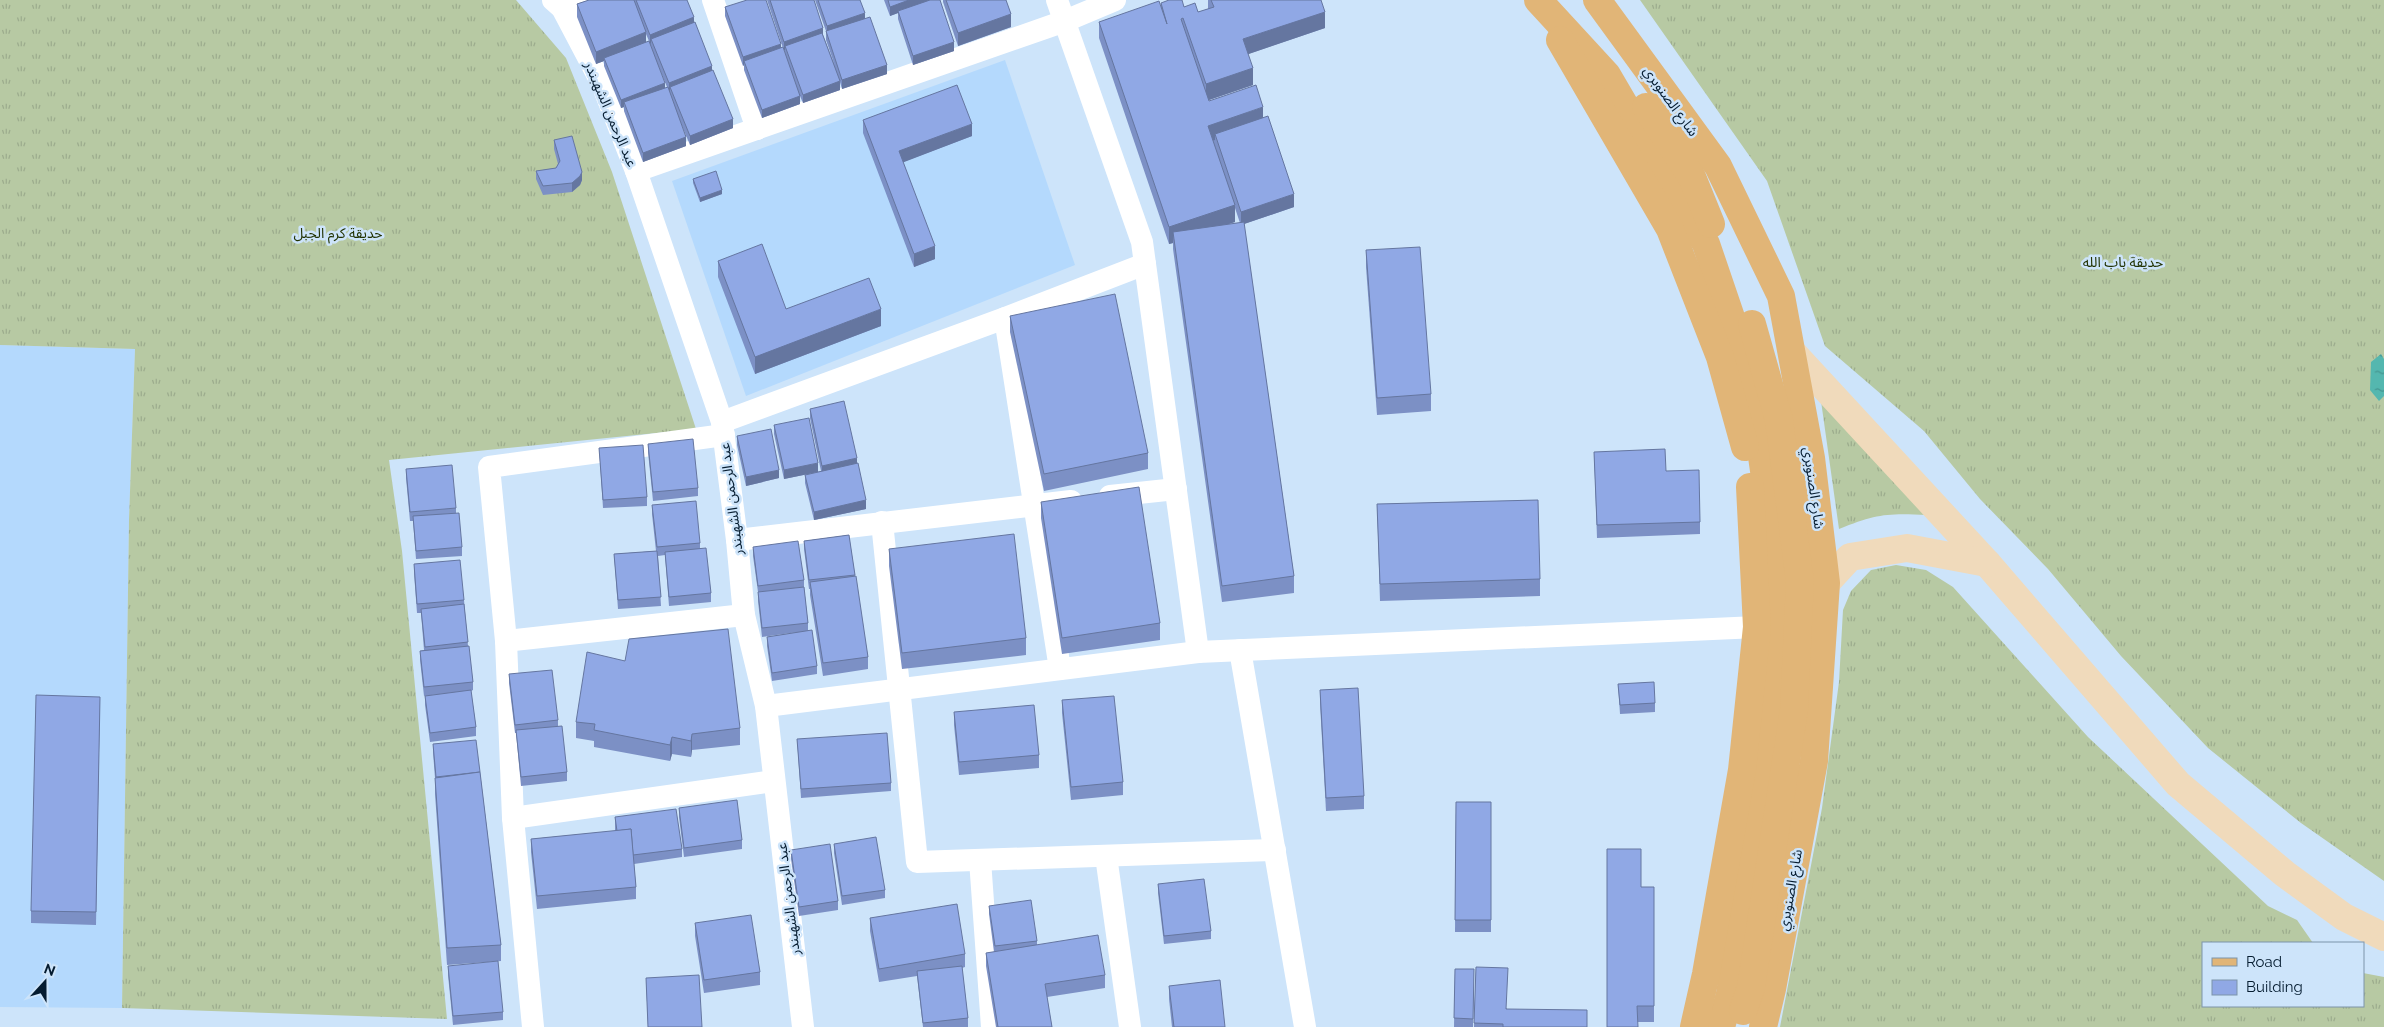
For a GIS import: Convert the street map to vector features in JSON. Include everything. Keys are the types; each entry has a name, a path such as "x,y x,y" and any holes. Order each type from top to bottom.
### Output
{"main road":[{"path":"1537,0 1670,229 1720,357 1748,459 1757,627 1742,770 1706,974 1694,1027"},
{"path":"1537,0 1608,75 1706,244 1738,338 1758,428 1780,584 1775,710 1730,994 1721,1027"},
{"path":"1582,0 1586,12 1692,177 1756,332 1779,420 1800,582 1794,710 1751,987 1739,1027"},
{"name":"شارع الصنوبري","path":"1598,0 1718,166 1781,296 1811,458 1826,583 1814,761 1772,989 1763,1027"},
{"path":"1792,352 1987,563 2178,784 2284,874 2344,917 2384,937"},
{"path":"1826,583 1850,557 1908,548 1987,563"},
{"path":"1706,974 1772,989"}],"street":[{"path":"713,0 757,129"},
{"path":"636,171 757,129 1061,10 1116,0"},
{"name":"عبد الرحمن الشهبندر","path":"566,3 602,84 636,171 723,428 744,616 766,706 803,1027"},
{"path":"1061,10 1142,242 1198,652"},
{"path":"533,1027 513,818 506,641 489,467 723,428 1145,264"},
{"path":"1005,318 1060,669"},
{"path":"737,540 1176,489"},
{"path":"882,522 917,862 1275,850"},
{"path":"506,641 744,616"},
{"path":"766,706 1198,652 1757,627"},
{"path":"1240,650 1305,1027"},
{"path":"513,818 774,781"},
{"path":"1106,856 1130,1027"},
{"path":"980,860 992,1027"}],"shaded area":[{"path":"1005,60 1075,265 746,396 672,181"},
{"path":"0,345 135,349 129,520 122,1008 0,1007"}],"green space":[{"name":"حديقة كرم الجبل","path":"0,0 516,0 566,58 612,172 696,429 389,460 402,551 447,1019 122,1008 129,520 135,349 0,345"},
{"name":"حديقة باب الله","path":"1640,0 2384,0 2384,881 2301,823 2208,748 2121,656 2048,569 1980,499 1924,431 1825,346 1767,181"},
{"path":"1821,401 1927,515 1902,514 1873,517 1839,529"},
{"path":"1896,565 1926,570 1953,587 2088,737 2268,906 2297,920 2312,942 2202,942 2202,1007 2364,1007 2364,973 2384,977 2384,1027 1780,1027 1822,808 1839,682 1843,610 1851,591 1871,570"}],"water":[{"path":"2381,354 2384,359 2384,396 2379,401 2370,390 2371,362"}],"building":[{"path":"589,0 634,0 646,32 596,52 577,4"},
{"path":"636,0 687,0 694,17 650,35"},
{"path":"747,0 766,0 781,44 743,57 725,7"},
{"path":"770,0 814,0 823,28 784,42"},
{"path":"818,0 860,0 865,13 827,26"},
{"path":"888,0 909,0 890,7"},
{"path":"930,0 940,0 954,42 913,56 898,11"},
{"path":"946,0 1006,0 1011,14 958,33"},
{"path":"1169,0 1182,0 1184,7 1195,3 1198,12 1214,7 1211,0 1321,0 1325,12 1243,39 1253,68 1206,84 1183,18 1181,19 1209,101 1256,85 1263,107 1208,126 1235,205 1169,227 1099,22 1159,1 1167,24 1161,3"},
{"path":"870,17 887,65 842,80 826,31"},
{"path":"695,22 712,66 669,83 651,39"},
{"path":"822,33 840,81 803,95 785,46"},
{"path":"649,41 665,83 621,100 604,58"},
{"path":"783,47 800,96 762,110 744,61"},
{"path":"713,70 733,119 690,136 670,87"},
{"path":"957,85 972,124 899,151 935,246 914,254 863,120"},
{"path":"668,87 686,137 643,153 624,102"},
{"path":"1268,116 1294,194 1241,212 1215,134"},
{"path":"572,136 582,172 580,176 572,183 543,186 536,171 556,168 560,161 554,140"},
{"path":"716,171 722,190 700,198 693,179"},
{"path":"1244,222 1294,576 1222,586 1173,232"},
{"path":"762,244 786,309 869,278 881,309 755,357 718,261"},
{"path":"1420,247 1431,394 1377,398 1366,250"},
{"path":"1115,294 1148,453 1044,474 1010,316"},
{"path":"844,401 857,458 822,466 810,409"},
{"path":"809,418 818,463 784,470 774,425"},
{"path":"771,429 779,470 746,477 737,436"},
{"path":"693,439 698,488 653,492 648,444"},
{"path":"643,445 647,497 603,500 599,448"},
{"path":"1665,449 1666,471 1699,470 1700,522 1597,525 1594,452"},
{"path":"858,463 866,500 814,512 805,475"},
{"path":"452,465 456,508 410,512 406,469"},
{"path":"1139,487 1160,623 1062,638 1041,502"},
{"path":"1538,500 1540,579 1380,584 1377,504"},
{"path":"696,501 700,543 657,547 652,505"},
{"path":"459,513 462,547 416,551 413,516"},
{"path":"1014,534 1026,638 902,653 889,549"},
{"path":"849,535 855,575 809,580 804,541"},
{"path":"798,541 804,580 758,586 753,547"},
{"path":"706,548 711,593 669,597 665,552"},
{"path":"657,551 661,597 618,600 614,554"},
{"path":"460,560 464,600 417,604 414,564"},
{"path":"856,576 868,657 823,663 810,582"},
{"path":"804,587 808,623 762,628 758,592"},
{"path":"464,604 468,642 425,647 421,609"},
{"path":"728,629 740,728 692,734 691,741 672,737 670,745 594,730 595,724 576,722 587,652 625,661 629,639"},
{"path":"812,630 817,666 772,673 767,637"},
{"path":"469,646 473,682 424,687 420,651"},
{"path":"552,670 558,720 515,725 509,674"},
{"path":"1654,682 1655,703 1620,705 1618,684"},
{"path":"1358,688 1364,796 1326,798 1320,690"},
{"path":"471,690 476,727 430,733 425,696"},
{"path":"36,695 100,697 96,912 31,911"},
{"path":"1114,696 1123,782 1071,787 1062,700"},
{"path":"1034,705 1039,755 959,762 954,712"},
{"path":"562,726 567,772 521,777 516,730"},
{"path":"887,733 891,783 801,789 797,739"},
{"path":"476,740 480,772 436,777 433,744"},
{"path":"480,772 501,945 447,948 435,778"},
{"path":"737,800 742,840 684,848 679,808"},
{"path":"1456,802 1491,802 1491,920 1455,920"},
{"path":"676,809 682,849 633,855 631,829 617,831 615,817"},
{"path":"631,829 636,887 537,896 531,839"},
{"path":"876,837 885,890 842,896 834,844"},
{"path":"830,844 838,901 799,907 791,850"},
{"path":"1607,849 1641,849 1641,887 1654,887 1654,1006 1637,1006 1638,1027 1607,1027"},
{"path":"1204,879 1211,931 1164,936 1158,884"},
{"path":"1031,900 1037,941 995,946 989,906"},
{"path":"957,904 965,954 879,969 870,918"},
{"path":"751,915 760,972 704,980 695,923"},
{"path":"1098,935 1105,975 1045,984 1052,1027 998,1027 986,953"},
{"path":"498,961 503,1012 453,1016 448,966"},
{"path":"962,966 968,1018 923,1023 917,971"},
{"path":"1476,967 1508,968 1506,1009 1587,1010 1587,1027 1503,1027 1503,1024 1474,1023"},
{"path":"1455,969 1474,969 1473,1019 1454,1018"},
{"path":"699,975 702,1027 648,1027 646,978"},
{"path":"1220,980 1225,1027 1174,1027 1169,986"}]}
